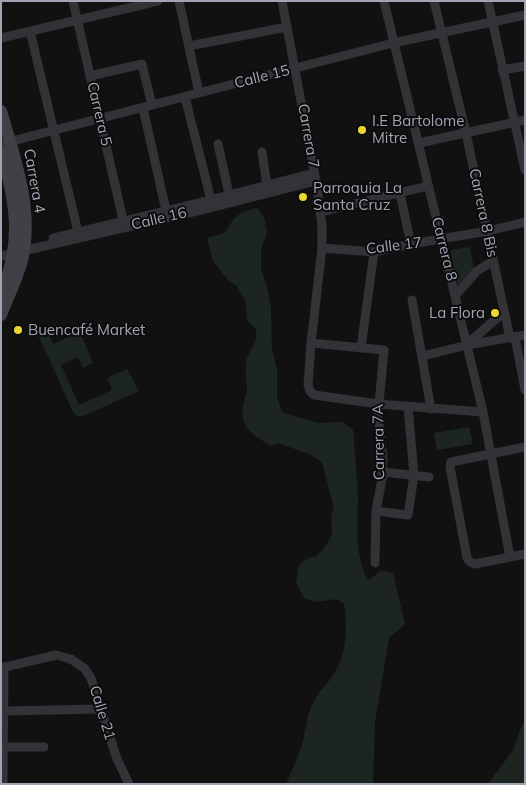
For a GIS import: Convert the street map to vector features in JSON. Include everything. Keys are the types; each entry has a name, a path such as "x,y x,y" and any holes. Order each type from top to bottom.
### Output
{"main road":[{"name":"Carrera 4","path":"1,110 4,146 25,206 13,250 20,269 3,296 1,315"}],"street":[{"name":"Carrera 5","path":"73,1 124,224"},
{"path":"1,38 158,1"},
{"path":"179,1 199,93"},
{"name":"Carrera 7","path":"282,1 321,212 322,248 308,386 314,395 378,404"},
{"name":"Carrera 8","path":"384,1 483,412 510,557"},
{"name":"Carrera 8 Bis","path":"434,1 466,132 504,312 525,390"},
{"path":"488,1 525,170"},
{"name":"Calle 15","path":"4,146 55,130 393,43 525,15"},
{"path":"189,46 287,27"},
{"path":"30,31 78,232"},
{"path":"90,76 142,64 147,107 167,214"},
{"path":"502,70 525,66"},
{"path":"185,97 212,203"},
{"path":"419,143 525,120"},
{"path":"218,144 230,199"},
{"path":"262,152 267,185"},
{"name":"Calle 16","path":"230,199 267,185 315,177"},
{"name":"Calle 16","path":"13,250 315,177"},
{"path":"321,212 428,186"},
{"path":"400,194 411,244"},
{"name":"Calle 17","path":"322,248 374,252 488,231 525,222"},
{"name":"Calle 16","path":"13,250 78,232 124,224"},
{"path":"311,343 362,348 374,252"},
{"path":"456,296 477,271 493,261"},
{"path":"412,300 431,409"},
{"path":"467,345 504,312"},
{"path":"423,356 467,345 525,335"},
{"name":"Carrera 7A","path":"362,348 384,350 378,404 383,460 376,511 375,563"},
{"path":"378,404 483,412"},
{"path":"376,511 408,514 414,476 408,407"},
{"path":"525,447 451,462 450,467 467,558 470,562 475,564 525,554"},
{"path":"382,472 429,477"},
{"name":"Calle 21","path":"2,667 56,655 71,659 85,670 91,678 117,759 129,784"},
{"path":"2,667 4,711 3,784"},
{"path":"4,711 101,710"},
{"path":"3,747 44,747"}],"shaded area":[{"path":"257,208 264,217 267,232 261,249 261,269 271,307 272,350 277,369 277,397 282,412 317,423 343,422 353,430 357,471 358,539 361,560 368,580 381,571 393,573 405,624 389,638 375,723 373,784 286,784 303,741 311,707 340,661 345,643 346,624 344,604 337,599 316,602 304,598 296,583 299,565 308,558 317,556 328,542 332,532 331,518 334,508 322,462 309,454 278,443 271,446 253,434 245,425 243,419 243,404 247,393 246,362 255,342 256,329 247,321 246,303 237,286 228,280 213,261 207,238 225,233 238,216 246,211"},
{"path":"470,247 474,269 458,287 450,250"},
{"path":"45,326 53,344 80,332 93,363 83,368 78,357 61,365 79,405 112,390 107,378 127,369 139,391 81,417 77,416 73,412 36,330"},
{"path":"469,427 473,444 437,450 434,433"},
{"path":"525,722 525,784 488,784 513,750"}],"place":[{"name":"I.E Bartolome Mitre","path":"362,130"},
{"name":"Parroquia La Santa Cruz","path":"303,197"},
{"name":"La Flora","path":"495,313"},
{"name":"Buencafé Market","path":"18,330"}]}
